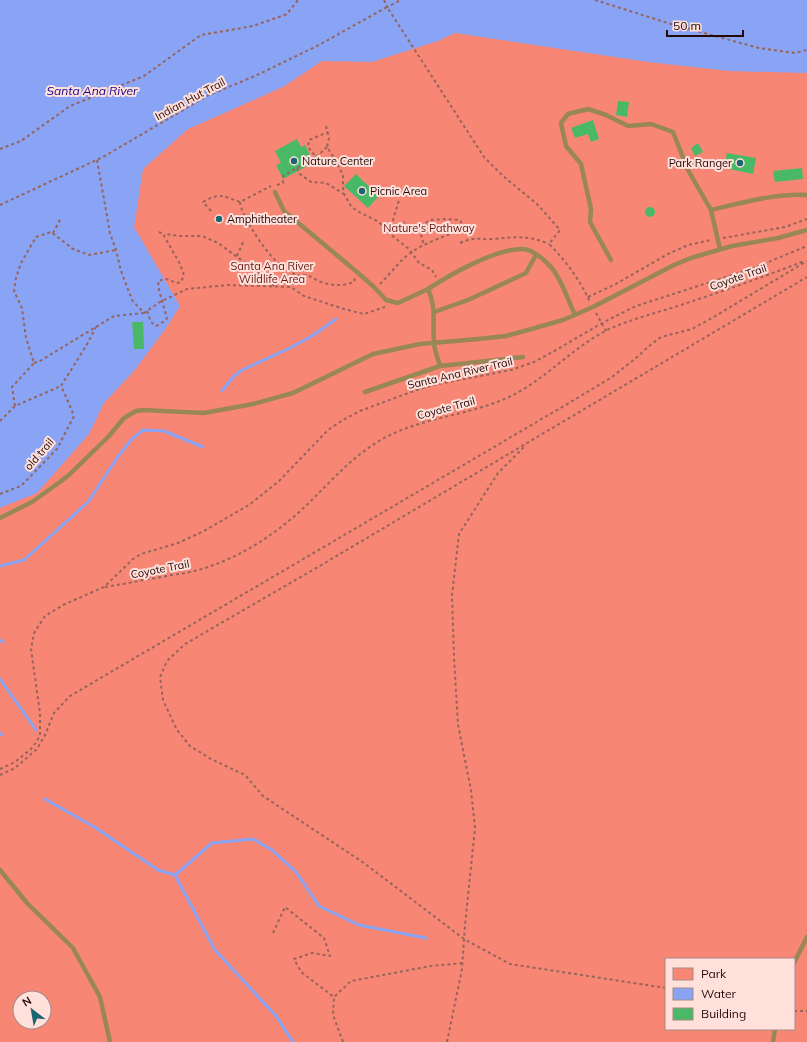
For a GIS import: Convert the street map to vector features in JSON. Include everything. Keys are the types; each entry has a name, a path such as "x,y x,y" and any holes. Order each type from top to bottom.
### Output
{"lane":[{"path":"611,260 590,222 591,209 581,164 566,146 561,124 568,114 588,109 606,115 628,126 651,124 673,132 688,170 711,210 720,249"},
{"path":"275,192 284,211 376,288 386,300 398,303 496,254 524,249 549,264 563,286 575,315"},
{"path":"711,210 759,199 807,195"},
{"path":"0,518 32,502 60,482 109,436 124,418 136,411 143,410 204,413 253,404 293,393 373,354 420,344 506,336 551,324 593,307 674,265 691,258 732,246 778,238 807,230"},
{"path":"434,312 468,300 526,273 536,255"},
{"path":"428,289 434,312 434,343 440,366"},
{"path":"365,392 440,366 523,357"},
{"path":"0,870 27,903 73,948 100,997 110,1042"},
{"path":"795,961 807,937"},
{"path":"773,1042 775,1030"}],"path":[{"path":"0,148 21,141 70,106 144,76 201,35 253,26 287,14 298,0"},
{"path":"384,0 387,7 484,157 503,176 537,204 560,230 549,244"},
{"name":"Indian Hut Trail","path":"0,205 97,160 207,96 254,76 319,45 401,0"},
{"path":"595,0 671,24 759,48 796,53 807,50"},
{"path":"210,211 203,202 212,197 220,195 240,202 261,192 269,186 283,183 283,176 316,157 327,147 329,138 326,126"},
{"path":"316,157 308,147 309,140 328,132"},
{"path":"327,147 342,175 344,194"},
{"path":"97,160 110,233 121,272 132,300 146,312 151,322 156,326 165,321 167,318 158,281 166,279 178,283 181,282 184,275 180,262 164,236 165,235"},
{"path":"297,168 300,174 311,182 326,183 344,194 357,211 379,222 409,248 419,263 432,270 438,282"},
{"path":"393,228 393,220 399,200"},
{"path":"240,202 240,208 252,229 276,260 297,276"},
{"path":"53,233 61,218"},
{"path":"376,288 412,252 424,245 464,228 460,220 430,220 419,228 424,245"},
{"path":"388,231 405,222"},
{"path":"34,362 26,338 22,308 14,291 16,278 21,263 36,237 51,232 73,249 89,256 116,250"},
{"path":"158,232 165,235 202,236 218,243 266,278 275,287"},
{"path":"460,242 468,239 492,239 509,236 539,240 549,244 564,258 577,277 606,331"},
{"path":"237,256 244,240"},
{"name":"Santa Ana River Trail","path":"104,587 140,554 178,543 249,505 279,481 328,430 360,411 381,402 433,386 511,370 534,362 602,323 646,302 754,268 807,246"},
{"path":"0,775 15,768 37,749 45,735 54,713 70,696 569,403 612,376 661,337 692,329 807,260"},
{"name":"Coyote Trail","path":"104,587 190,572 216,564 241,553 260,543 298,514 347,464 366,448 387,436 414,425 487,406 511,396 543,376 589,341 606,331 631,320 771,275 807,260"},
{"path":"297,276 305,274 322,282 345,285 354,282 357,272"},
{"path":"292,287 297,276"},
{"path":"665,988 510,964 464,939 364,863 264,796 246,775 211,759 190,746 177,730 163,700 160,677 167,661 185,644 807,277"},
{"path":"14,406 12,387 34,362 40,361 114,316 146,312 162,301 187,289 228,285 292,287 304,296 364,314 398,303"},
{"path":"0,421 14,406 61,386 96,327"},
{"name":"old trail","path":"0,494 21,486 57,449 74,416 61,386"},
{"path":"447,1042 463,963 475,828 470,790 458,725 454,658 452,595 459,534 498,474 529,442"},
{"path":"0,769 14,762 31,748 40,735 40,713 31,649 37,627 45,616 52,611 104,587"},
{"path":"273,933 285,907 324,938 330,956 312,953 294,959 301,972 334,997"},
{"path":"343,1042 333,1015 334,997 351,981 431,966 463,963"},
{"path":"795,1012 807,1011"}],"green space":[{"path":"0,0 807,0 807,1042 0,1042"}],"water":[{"name":"Santa Ana River","path":"0,0 807,0 807,73 729,71 648,62 455,33 438,41 372,62 322,61 283,87 188,129 143,169 134,227 180,306 166,328 134,371 104,403 89,434 37,493 0,508"}],"building":[{"path":"618,101 629,102 627,117 616,115"},
{"path":"593,120 599,139 591,142 588,134 575,138 571,128"},
{"name":"Nature Center","path":"297,139 301,147 305,145 311,157 308,159 311,164 283,179 276,165 281,163 275,151"},
{"path":"698,143 703,152 695,156 691,148"},
{"name":"Park Ranger","path":"727,153 756,158 753,174 724,168"},
{"path":"802,168 803,179 775,182 773,171"},
{"name":"Picnic Area","path":"356,174 379,196 368,208 344,186"},
{"path":"648,207 652,207 654,208 654,216 648,217 645,214 645,210"},
{"path":"132,322 143,322 144,349 134,349"}],"waterway":[{"path":"222,391 233,377 242,370 290,348 312,336 336,319"},
{"path":"0,566 24,560 88,502 117,458 131,440 143,430 164,431 203,447"},
{"path":"0,679 36,730"},
{"path":"45,799 96,828 158,870 175,875 215,950 276,1016 293,1042"},
{"path":"175,875 212,843 253,839 272,850 296,872 319,906 359,925 426,938"}],"place":[{"name":"Nature Center","path":"294,161"},
{"name":"Park Ranger","path":"740,163"},
{"name":"Picnic Area","path":"362,191"},
{"name":"Amphitheater","path":"219,219"}],"park label":[{"name":"Nature's Pathway","path":"429,228"},
{"name":"Santa Ana River Wildlife Area","path":"272,272"}]}
